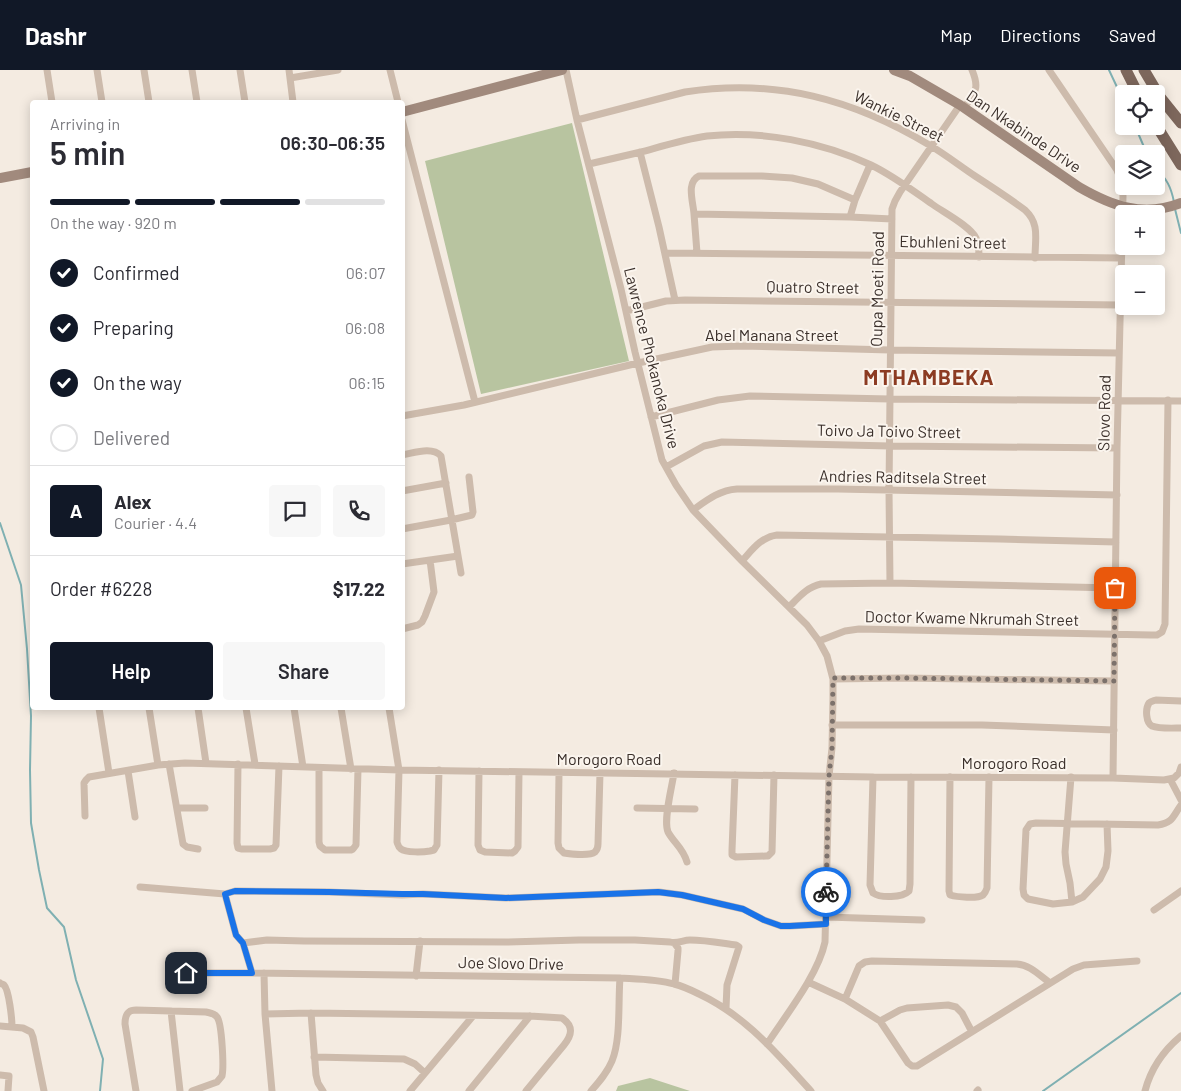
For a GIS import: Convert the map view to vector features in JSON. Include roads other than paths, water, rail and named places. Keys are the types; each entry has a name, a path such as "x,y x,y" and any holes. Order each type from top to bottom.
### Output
{"main road":[{"path":"1126,70 1134,85"},
{"path":"1144,70 1160,97 1181,123"},
{"path":"1162,135 1181,165"}],"street":[{"path":"47,70 52,100"},
{"path":"97,70 102,100"},
{"path":"144,70 149,100"},
{"path":"192,70 197,100"},
{"path":"240,70 245,100"},
{"path":"289,70 293,100"},
{"path":"290,78 338,70"},
{"path":"390,70 398,100"},
{"path":"405,111 562,70"},
{"name":"Lawrence Phokanoka Drive","path":"566,70 577,120 622,289 660,452 666,468 693,510 742,561 790,606 820,641 827,656 833,678 825,942 808,982 767,1044"},
{"name":"Dan Nkabinde Drive","path":"894,70 910,76 962,106 1079,187 1094,195 1111,202 1116,200 1123,204 1160,205 1181,203"},
{"name":"Oupa Moeti Road","path":"890,583 890,350 892,219 894,205 904,185 976,90 976,81 972,70"},
{"name":"Slovo Road","path":"1048,70 1117,170 1122,188 1123,204 1121,265"},
{"name":"Wankie Street","path":"577,120 685,92 733,88 788,91 851,106 932,146 1029,214 1035,226 1035,258"},
{"path":"405,132 475,402"},
{"path":"589,164 702,137 758,135 801,142 838,152 870,165 904,185 973,233 979,245 979,257"},
{"path":"640,152 675,300"},
{"path":"850,217 870,165"},
{"path":"0,178 30,172"},
{"path":"697,253 691,191 692,183 696,177 704,175 792,178 818,184 855,200"},
{"name":"Dan Nkabinde Drive","path":"1160,205 1181,196"},
{"path":"694,214 892,219"},
{"name":"Ebuhleni Street","path":"665,253 1121,258"},
{"name":"Quatro Street","path":"626,310 675,300 1115,305"},
{"name":"Slovo Road","path":"1113,778 1120,315"},
{"name":"Abel Manana Street","path":"405,415 475,402 638,362 723,346 1119,353"},
{"path":"652,417 718,400 739,397 1181,400"},
{"name":"Doctor Kwame Nkrumah Street","path":"820,641 852,630 1157,635 1162,632 1164,628 1168,400"},
{"name":"Toivo Ja Toivo Street","path":"666,468 704,446 722,442 1117,448"},
{"path":"405,454 430,450 440,454 461,572"},
{"path":"405,528 451,520 473,514 469,477"},
{"path":"405,490 446,483"},
{"name":"Andries Raditsela Street","path":"693,510 713,496 737,489 1117,495"},
{"path":"742,561 762,540 777,534 1116,542"},
{"path":"405,564 458,556"},
{"path":"405,629 416,627 420,624 434,592 430,560"},
{"path":"790,606 806,590 821,584 890,583 1115,588"},
{"path":"833,678 1114,681"},
{"path":"1181,701 1156,700 1150,702 1147,718 1148,722 1153,726 1181,728"},
{"path":"99,710 109,773"},
{"path":"149,710 158,766"},
{"path":"198,710 206,763"},
{"path":"246,710 255,764"},
{"path":"294,710 302,767"},
{"path":"318,768 320,846 324,850 354,849 356,845 355,769 341,710"},
{"path":"389,710 399,770 398,844 401,849 428,852 436,848 438,840 439,770"},
{"path":"832,724 982,725 1114,730"},
{"name":"Morogoro Road","path":"85,816 84,786 86,780 92,776 185,763 559,773 1170,779"},
{"path":"169,764 183,844 187,847 198,848"},
{"path":"238,764 237,843 238,848 242,849 270,849 276,845 279,766"},
{"path":"1181,767 1176,776 1170,779 1181,800"},
{"path":"128,771 135,817"},
{"path":"478,771 478,845 480,850 485,852 512,852 518,847 519,772"},
{"path":"559,773 559,848 564,853 588,854 594,852 598,844 600,773"},
{"path":"674,773 666,824 667,830 682,850 687,862"},
{"path":"734,775 732,855 736,857 768,856 772,852 774,775"},
{"path":"873,777 870,885 873,893 879,896 902,896 909,891 911,777"},
{"path":"950,777 949,891 950,895 966,897 982,895 987,888 989,777"},
{"path":"1070,777 1065,859 1072,902"},
{"path":"1107,824 1108,859 1104,874 1084,897 1072,902 1053,904 1028,899 1024,895 1026,834 1030,824 1067,823 1163,825 1174,817 1181,806"},
{"path":"177,808 205,808"},
{"path":"637,808 695,809"},
{"path":"140,887 225,894 235,891 310,892 506,898 658,892 682,895 743,909 781,926 826,921 922,920"},
{"path":"1154,910 1181,892"},
{"path":"225,894 236,935 243,943 252,973"},
{"path":"243,943 267,940 626,940 670,942 676,944 684,940 695,940 736,945 739,949 727,985 726,1008"},
{"path":"416,976 420,941"},
{"path":"675,984 678,951 676,944"},
{"path":"845,999 859,966 864,962 872,960 1017,964 1027,966 1050,983"},
{"path":"808,982 845,999 880,1022 908,1062 915,1066 920,1065 1078,966 1137,960"},
{"name":"Joe Slovo Drive","path":"170,973 620,978 661,981 675,984 726,1008 741,1019 767,1044 811,1091"},
{"path":"264,973 265,1014 272,1091"},
{"path":"592,1091 606,1072 614,1056 617,1038 620,978"},
{"path":"0,983 5,986 12,1026"},
{"path":"880,1022 907,1008 952,1006 960,1009 972,1032"},
{"path":"136,1091 125,1028 125,1020 130,1010 209,1012 214,1015 219,1022 223,1065 222,1076 217,1082 192,1091"},
{"path":"171,1011 180,1091"},
{"path":"265,1014 311,1013 562,1018 570,1025 570,1037 526,1091"},
{"path":"311,1013 316,1075 323,1091"},
{"path":"410,1091 473,1016"},
{"path":"468,1091 530,1016"},
{"path":"0,1026 26,1029 32,1034 44,1091"},
{"path":"1145,1091 1150,1074 1159,1059 1169,1046 1181,1036"},
{"path":"314,1057 404,1059 415,1064 425,1073"},
{"path":"0,1075 9,1076 8,1091"}],"waterway":[{"path":"1109,70 1116,85"},
{"path":"1139,135 1143,145"},
{"path":"1165,179 1174,202"},
{"path":"1175,209 1181,233"},
{"path":"0,523 21,585 30,699"},
{"path":"31,710 31,823 39,870 47,908 64,927 76,980 103,1059 100,1091"},
{"path":"1043,1091 1181,993"}],"district":[{"name":"MTHAMBEKA","path":"929,378"}]}
